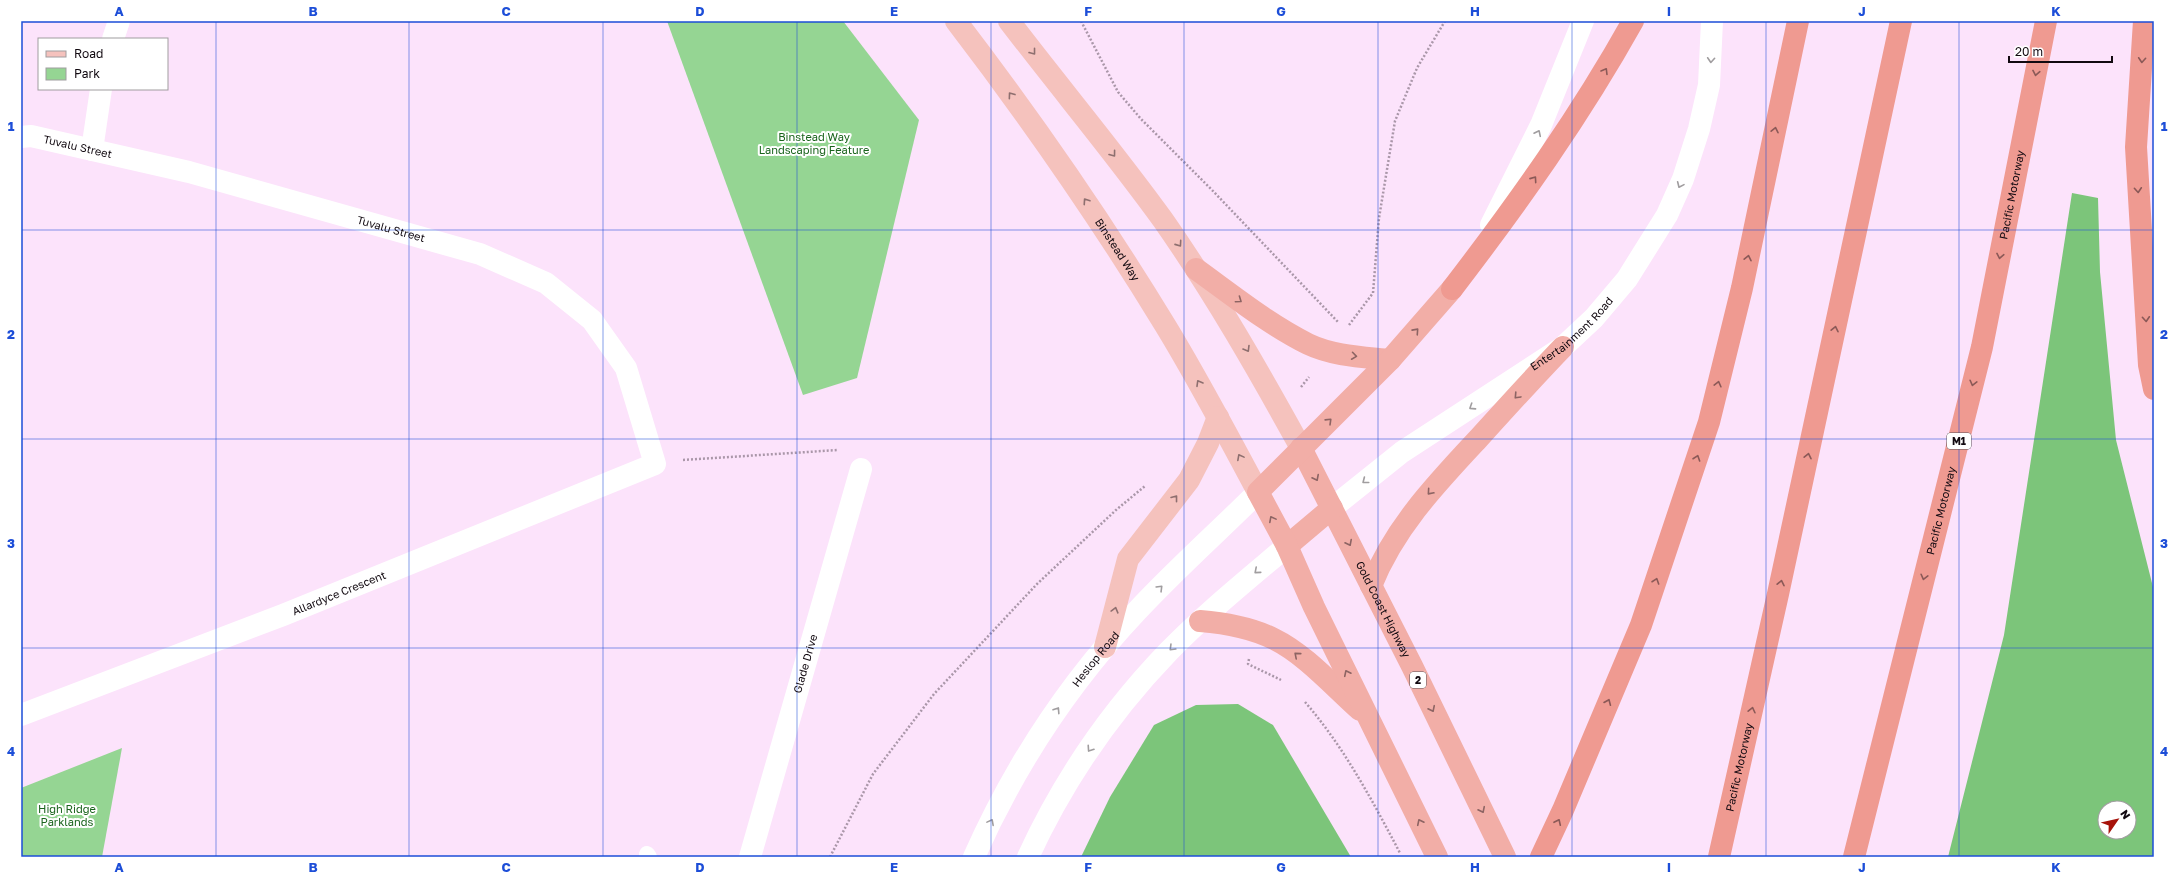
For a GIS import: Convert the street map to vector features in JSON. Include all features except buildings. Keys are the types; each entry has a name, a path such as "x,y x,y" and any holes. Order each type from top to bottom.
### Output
{"highway":[{"path":"1437,857 1286,546 1258,492 1390,360 1452,289 1560,142 1634,21"},
{"path":"1541,857 1563,810 1641,625 1709,422 1742,288 1798,21"},
{"name":"Pacific Motorway","path":"1719,857 1780,586 1901,21"},
{"name":"Pacific Motorway","path":"1854,857 1982,347 2046,21"},
{"path":"2144,21 2136,147 2149,365 2154,389"},
{"path":"1196,269 1273,324 1309,344 1329,351 1390,360"},
{"path":"1371,586 1381,560 1411,515 1466,451 1563,347"},
{"name":"Gold Coast Highway","path":"1301,448 1505,857"},
{"name":"Entertainment Road","path":"1286,546 1332,508"},
{"path":"1200,621 1228,624 1273,638 1291,649 1369,718"}],"main road":[{"name":"Binstead Way","path":"956,21 1055,156 1110,238 1166,326 1218,417 1258,492"},
{"path":"1009,21 1114,155 1196,269 1260,372 1301,448"},
{"path":"1104,647 1128,559 1189,480 1208,443 1218,417"}],"street":[{"path":"113,38 119,21"},
{"path":"1452,289 1484,238 1515,181 1551,103 1583,21"},
{"name":"Entertainment Road","path":"1332,508 1402,452 1563,347 1594,318 1627,279 1667,215 1683,179 1699,129 1709,85 1712,21"},
{"path":"92,150 101,90"},
{"name":"Tuvalu Street","path":"21,137 31,136 189,172 480,254 546,282 592,320 626,368 655,464"},
{"name":"Allardyce Crescent","path":"21,715 283,615 655,464"},
{"name":"Glade Drive","path":"750,857 861,470"},
{"name":"Heslop Road","path":"974,857 988,825 1021,767 1068,693 1104,647 1137,610 1258,492"},
{"path":"1028,857 1042,828 1062,793 1103,729 1141,681 1200,621 1286,546"}],"path":[{"path":"1081,21 1118,92 1141,119 1212,190 1330,316 1346,328"},
{"path":"1281,411 1373,293 1379,218 1395,121 1417,68 1445,21"},
{"path":"655,464 698,457 778,455 837,450 858,457 861,470"},
{"path":"830,857 873,774 934,694 1037,584 1116,510 1146,486"}],"green space":[{"name":"Binstead Way Landscaping Feature","path":"667,21 843,21 919,120 857,378 803,395"},
{"path":"2072,193 2098,198 2100,272 2116,440 2154,591 2154,857 1948,857 2004,635"},
{"path":"1238,704 1273,725 1351,857 1081,857 1110,797 1154,725 1196,705"},
{"name":"High Ridge Parklands","path":"122,748 102,857 21,857 21,788"}]}
